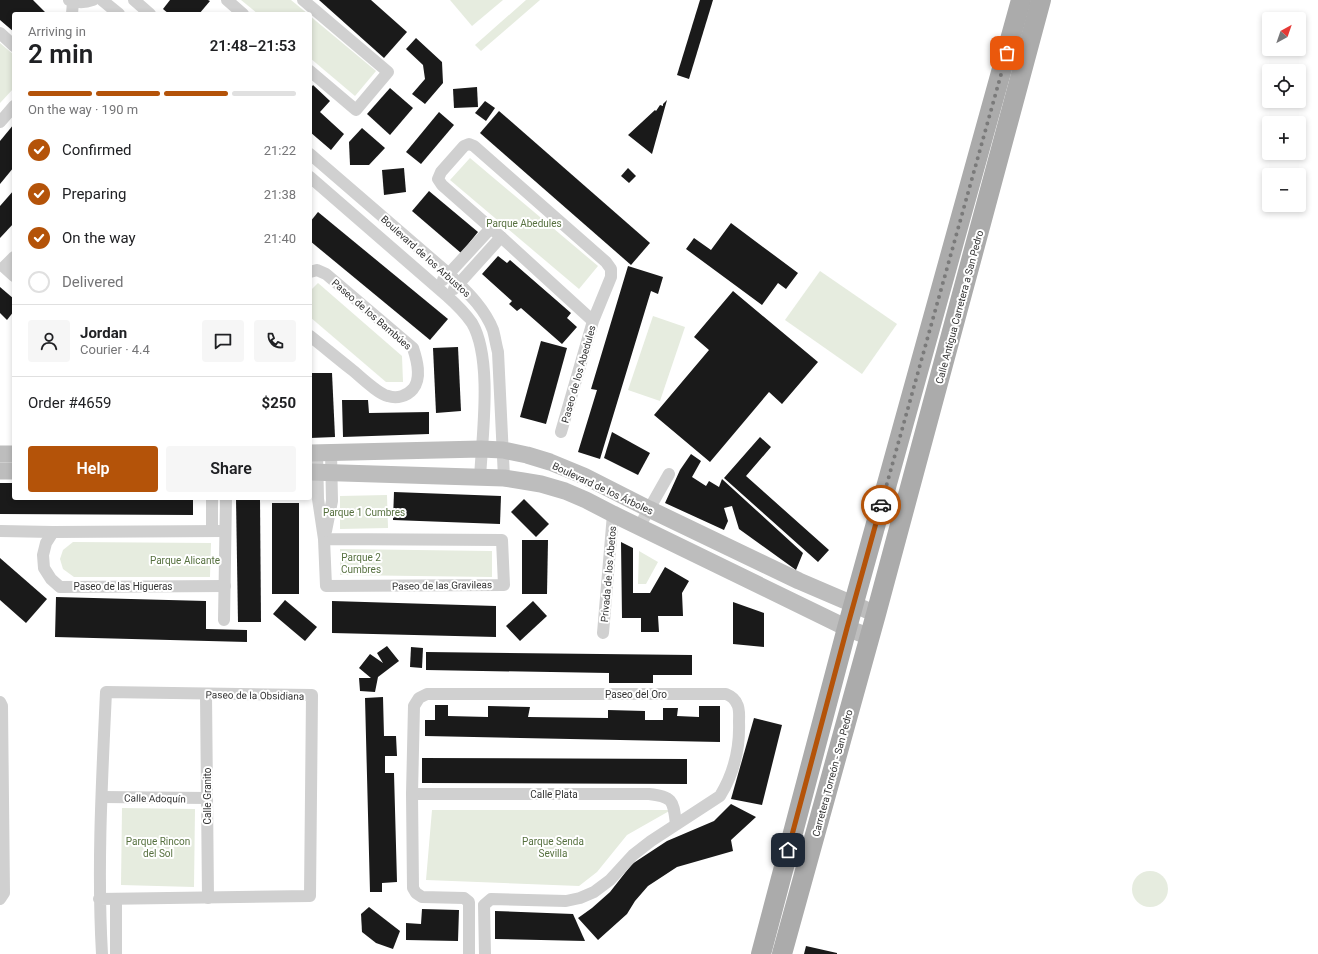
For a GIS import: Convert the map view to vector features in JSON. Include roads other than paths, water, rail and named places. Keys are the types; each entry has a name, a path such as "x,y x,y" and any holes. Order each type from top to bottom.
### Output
{"main road":[{"path":"761,954 847,628 1021,0"},
{"name":"Calle Antigua Carretera a San Pedro","path":"876,614 1041,0"},
{"name":"Boulevard de los Árboles","path":"319,453 481,449 503,450 550,462 584,476 799,581 876,614"},
{"path":"0,454 12,454"},
{"path":"0,471 12,471"},
{"name":"Boulevard de los Árboles","path":"319,472 504,478 541,484 566,491 870,638"},
{"name":"Carretera Torreón - San Pedro","path":"782,954 876,614"}],"street":[{"path":"71,5 93,0"},
{"path":"102,0 117,12"},
{"path":"134,0 148,12"},
{"path":"227,0 237,12"},
{"path":"303,0 388,72 356,110 312,73"},
{"path":"0,33 12,44"},
{"path":"0,122 12,108"},
{"name":"Paseo de los Abedules","path":"561,432 593,321 611,277 610,268 606,262 474,146 469,144 464,146 441,172 438,179 442,186 491,228 593,321"},
{"name":"Boulevard de los Arbustos","path":"312,156 449,274 478,304 487,316 493,331 498,352 504,478"},
{"name":"Boulevard de los Arbustos","path":"312,180 437,287 462,310 472,323 481,350 484,377 480,478"},
{"path":"437,287 491,228"},
{"path":"447,296 501,237"},
{"path":"12,259 4,268 12,274"},
{"name":"Paseo de los Bambúes","path":"312,271 317,270 326,274 413,348 417,358 417,385 410,394 402,396 388,396 375,389 312,338"},
{"name":"Paseo de las Gravileas","path":"319,453 318,499 324,539 326,586 504,585 502,540 324,539"},
{"path":"640,527 668,474"},
{"path":"212,500 212,531"},
{"path":"224,620 226,500"},
{"name":"Privada de los Abetos","path":"603,633 613,514"},
{"path":"0,531 226,531"},
{"name":"Paseo de las Higueras","path":"53,532 46,543 43,555 44,568 51,579 60,586 225,586"},
{"name":"Paseo de la Obsidiana","path":"100,899 310,896 312,695 106,692 100,899 102,954"},
{"name":"Calle Granito","path":"206,694 208,898"},
{"name":"Paseo del Oro","path":"469,954 469,902 464,898 422,897 412,888 414,706 418,698 427,694 726,694 733,697 737,703 740,740 734,767 720,796 651,840 633,855 610,880 594,892 566,901 491,899 487,901 484,905 485,954"},
{"path":"0,702 2,706 1,798 4,893 0,899"},
{"name":"Calle Plata","path":"412,794 649,794 666,797 672,802 674,806 676,824"},
{"name":"Calle Adoquín","path":"102,797 208,798"},
{"path":"116,899 116,954"}],"park label":[{"name":"Parque Abedules","path":"524,223"},
{"name":"Parque 1 Cumbres","path":"364,512"},
{"name":"Parque Alicante","path":"185,560"},
{"name":"Parque 2 Cumbres","path":"361,562"},
{"name":"Parque Rincon del Sol","path":"158,846"},
{"name":"Parque Senda Sevilla","path":"553,846"}]}
